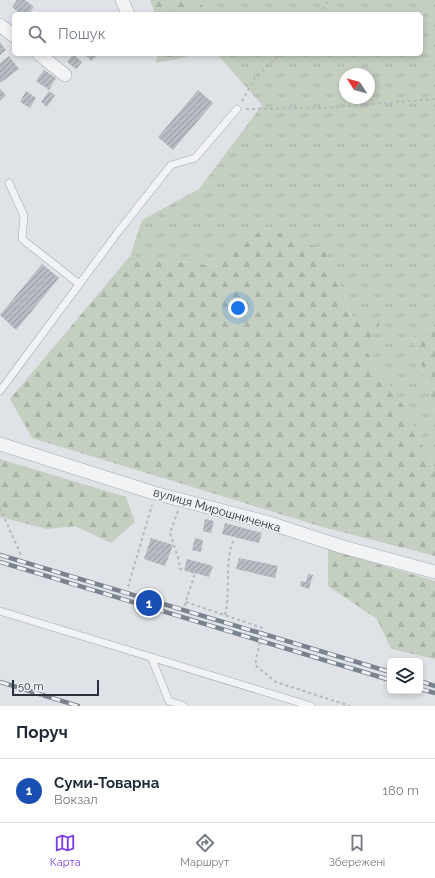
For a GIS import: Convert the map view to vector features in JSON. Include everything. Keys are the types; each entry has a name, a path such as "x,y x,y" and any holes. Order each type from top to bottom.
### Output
{"street":[{"path":"122,0 127,12"},
{"path":"0,25 12,34"},
{"path":"41,56 65,75"},
{"name":"вулиця Мирошниченка","path":"0,444 154,493 266,522 343,547 435,572"}],"lane":[{"path":"0,391 79,284 171,165 195,158 237,109"},
{"path":"9,183 24,216 22,239 79,284"},
{"path":"0,611 311,706"},
{"path":"151,657 169,701 184,706"}],"path":[{"path":"320,12 329,0"},
{"path":"237,109 255,78 278,56"},
{"path":"237,109 323,108 435,99"},
{"path":"128,587 146,527 154,493"},
{"path":"180,620 195,574 180,569 170,533 181,500"},
{"path":"0,508 21,555"},
{"path":"225,615 229,600 228,554 233,541"},
{"path":"186,602 263,628 254,665 276,682 350,706"}],"green space":[{"path":"150,0 200,0 205,12 154,12"},
{"path":"200,0 435,0 435,327 413,336 435,411 435,471 406,410 366,350 325,250 264,227 217,266 130,256 142,220 199,189 262,105 219,56 423,56 423,12 205,12"},
{"path":"157,56 187,56 179,59 156,63"},
{"path":"264,227 325,250 353,319 380,323 366,350 406,410 435,471 435,556 326,528 32,438 10,399 130,256 217,266"},
{"path":"435,327 435,411 413,336"},
{"path":"0,459 126,497 135,522 111,543 75,526 47,529 0,517"},
{"path":"328,549 435,581 435,659 391,649 377,619 328,586"}],"building":[{"path":"17,0 25,0 34,7 30,12 18,12 12,7"},
{"path":"0,42 6,50 0,55"},
{"path":"9,56 19,69 0,83 0,63"},
{"path":"72,56 75,56 82,62 76,69 67,62"},
{"path":"87,56 97,56 91,61"},
{"path":"44,70 56,78 49,90 36,81"},
{"path":"0,89 6,95 0,101"},
{"path":"198,90 213,103 173,150 158,137"},
{"path":"26,91 36,98 30,108 20,102"},
{"path":"49,91 55,95 47,107 41,102"},
{"path":"42,264 59,278 16,330 0,315"},
{"path":"205,519 214,521 211,533 203,531"},
{"path":"225,523 262,533 259,543 222,534"},
{"path":"151,538 173,545 165,566 144,559"},
{"path":"195,538 203,540 201,552 192,550"},
{"path":"239,558 278,566 275,578 236,569"},
{"path":"187,559 213,566 209,577 184,570"},
{"path":"308,574 313,575 309,589 300,586 301,581 306,582"}],"railway":[{"path":"0,555 387,671"},
{"path":"0,562 387,679"},
{"path":"0,682 78,706"},
{"path":"423,682 435,686"},
{"path":"423,690 435,693"}],"place":[{"name":"Суми-Товарна","path":"149,603"}]}
